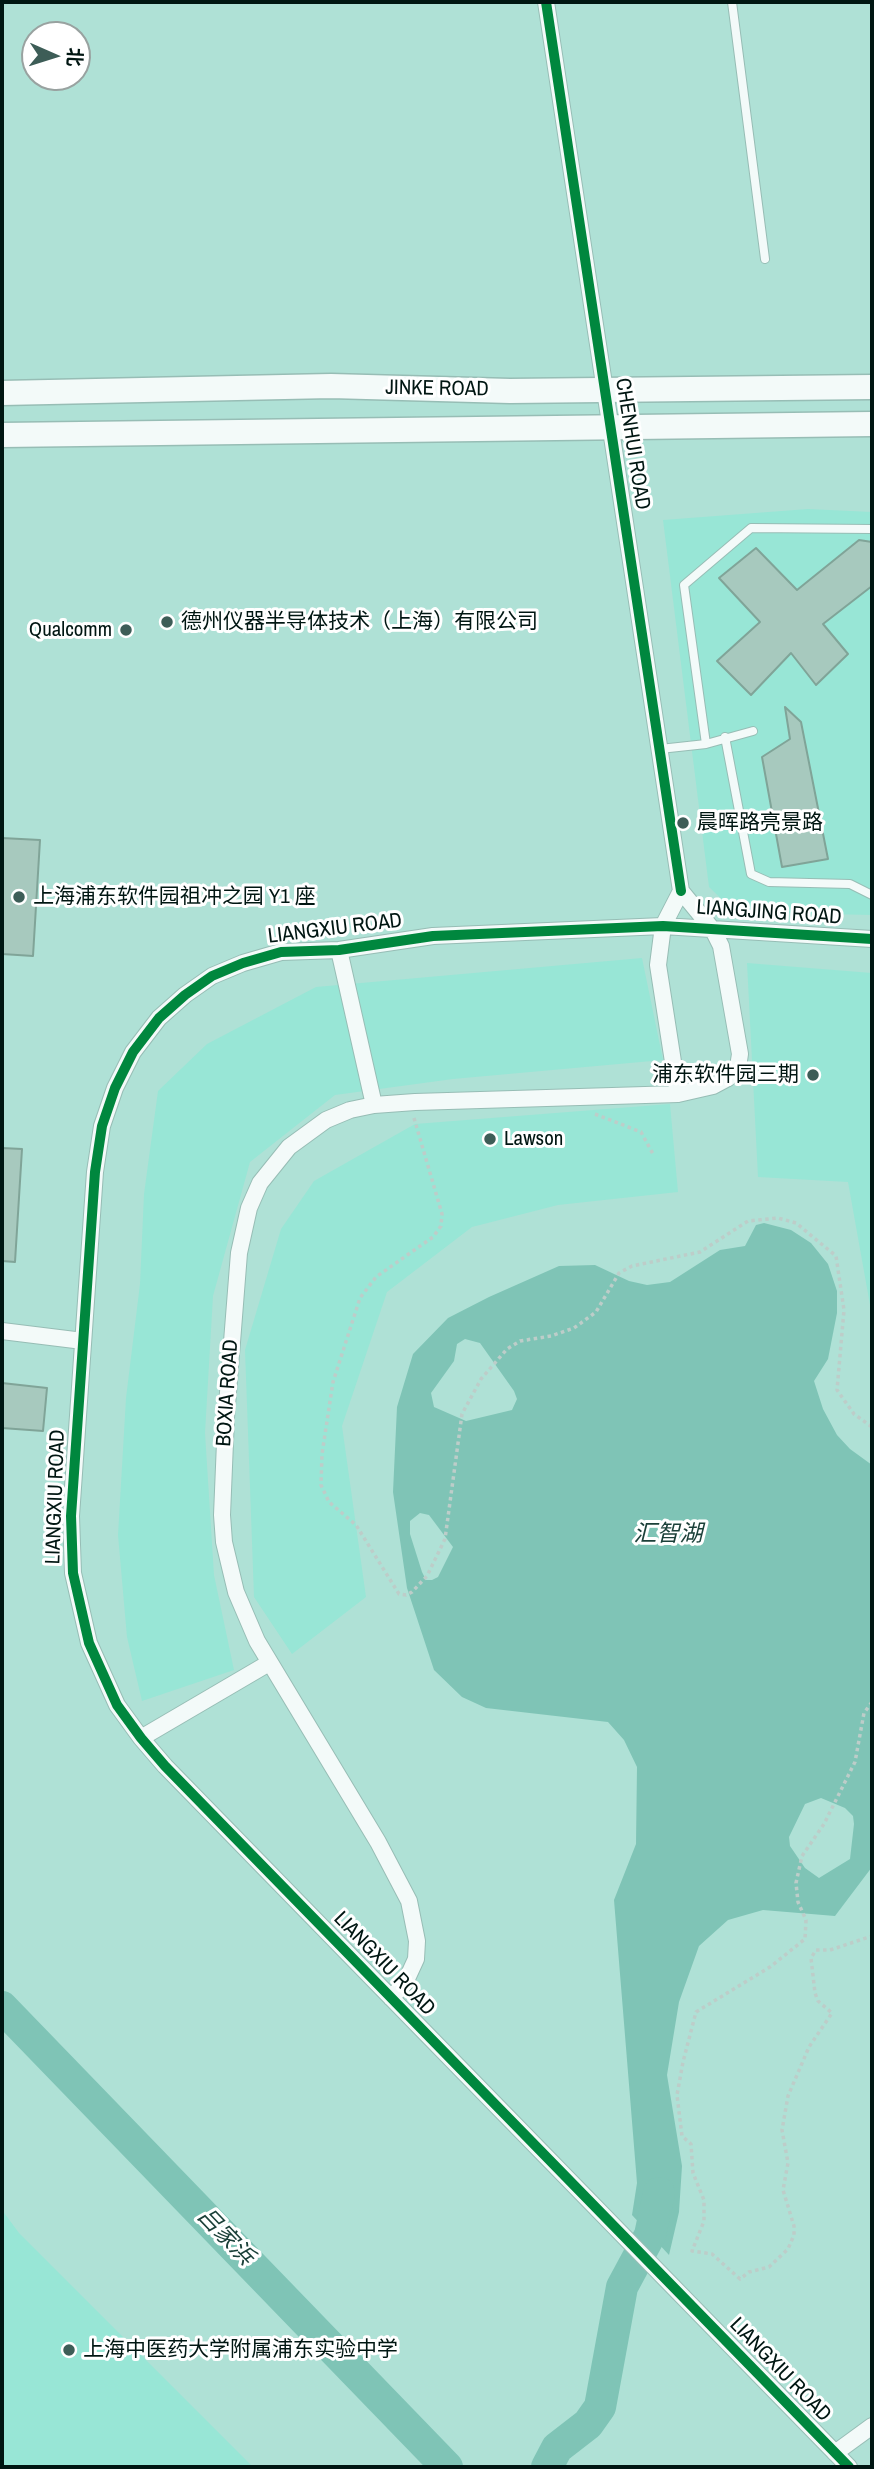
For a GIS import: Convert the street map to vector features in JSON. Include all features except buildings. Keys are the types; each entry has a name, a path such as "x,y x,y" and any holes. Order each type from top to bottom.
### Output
{"main road":[{"name":"JINKE ROAD","path":"2,393 331,386 604,390 872,387"},
{"name":"JINKE ROAD","path":"2,435 872,424"}],"street":[{"name":"CHENHUI ROAD","path":"547,2 681,891"},
{"path":"681,891 713,930 726,961 740,1054 738,1067 728,1078 713,1086 678,1094 658,965 663,926 681,891"},
{"name":"LIANGJING ROAD","path":"663,926 872,939"},
{"name":"LIANGXIU ROAD","path":"663,926 433,936 339,950 281,952 212,976 159,1018 133,1052 115,1088 102,1126 95,1172 71,1516 73,1573 79,1610 100,1671 117,1704 165,1766 849,2467"},
{"path":"339,950 374,1105"},
{"name":"BOXIA ROAD","path":"391,1998 405,1983 416,1959 417,1941 409,1902 378,1842 269,1663 236,1592 224,1542 222,1515 225,1430 243,1230 260,1183 289,1147 326,1120 374,1105 678,1094"},
{"path":"2,1331 83,1341"},
{"path":"141,1738 269,1663"},
{"path":"835,2453 872,2426"}],"lane":[{"path":"732,2 765,260"},
{"path":"706,744 684,585 751,528 872,529"},
{"path":"660,749 706,744 753,731"},
{"path":"726,737 751,874 769,882 849,884 872,895"}],"path":[{"path":"587,1111 626,1123 641,1132 653,1154"},
{"path":"415,1113 414,1121 442,1214 441,1226 433,1237 376,1277 360,1298 333,1382 322,1454 321,1485 329,1502 356,1525 399,1594 406,1595 427,1576 446,1539 462,1413 471,1394 507,1349 520,1340 551,1336 574,1328 596,1312 619,1273 632,1266 700,1252 748,1221 778,1218 796,1223 836,1256 844,1310 837,1390 854,1414 872,1427"},
{"path":"872,1702 864,1713 855,1762 824,1824 802,1856 796,1883 798,1902 806,1920 805,1939 789,1954 696,2012 677,2095 682,2136 691,2144 693,2174 704,2200 704,2221 691,2251 712,2254 740,2279 750,2272 769,2267 788,2249 794,2235 794,2226 783,2190 788,2163 782,2130 788,2096 809,2047 828,2023 832,2013 818,2001 814,1993 811,1958 816,1950 830,1950 872,1936"}],"shaded area":[{"path":"808,509 872,512 872,915 735,912 709,887 663,520"},
{"path":"642,958 663,1060 453,1079 335,1095 250,1162 213,1296 205,1433 214,1575 234,1670 142,1701 127,1637 118,1535 126,1398 140,1284 144,1194 158,1091 207,1044 316,987"},
{"name":"浦东软件园三期","path":"747,963 872,973 872,1316 848,1182 758,1177"},
{"path":"670,1104 678,1192 558,1205 472,1227 387,1292 342,1426 366,1597 292,1654 254,1597 245,1350 281,1229 314,1181 415,1124"},
{"name":"上海中医药大学附属浦东实验中学","path":"2,2210 19,2233 253,2467 2,2467"}],"water":[{"name":"汇智湖","path":"764,1223 791,1230 811,1243 828,1264 837,1291 837,1313 828,1359 814,1381 823,1409 837,1435 850,1449 872,1465 872,1867 835,1916 763,1910 728,1920 699,1946 679,2002 667,2075 682,2166 679,2212 669,2255 632,2215 637,2183 614,1900 636,1844 637,1767 624,1740 608,1722 486,1708 462,1697 434,1670 407,1588 393,1492 397,1407 413,1354 448,1318 489,1297 559,1266 595,1265 629,1281 647,1285 670,1282 720,1250 745,1246 756,1225","holes":["465,1339 480,1343 514,1391 517,1399 512,1410 466,1421 434,1407 431,1393 454,1361 457,1344","420,1513 429,1515 453,1547 438,1577 432,1580 426,1580 422,1572 410,1534 410,1521","821,1798 845,1808 853,1816 850,1859 819,1878 805,1868 790,1846 789,1837 805,1804"]}],"waterway":[{"name":"吕家浜","path":"2,2007 447,2467"},
{"path":"547,2467 557,2448 588,2424 600,2407 622,2287 650,2235 659,2193"}],"cycle path":[{"path":"546,2 681,891"},
{"path":"849,2467 165,1766 141,1738 117,1705 89,1643 73,1573 71,1516 95,1172 102,1126 115,1088 133,1052 159,1018 185,995 212,976 281,952 339,950 433,936 663,926 872,939"}],"place":[{"name":"德州仪器半导体技术（上海）有限公司","path":"167,622"},
{"name":"Qualcomm","path":"126,630"},
{"name":"晨晖路亮景路","path":"683,823"},
{"name":"上海浦东软件园祖冲之园 Y1 座","path":"19,897"},
{"name":"浦东软件园三期","path":"813,1075"},
{"name":"Lawson","path":"490,1139"},
{"name":"上海中医药大学附属浦东实验中学","path":"69,2350"}]}
